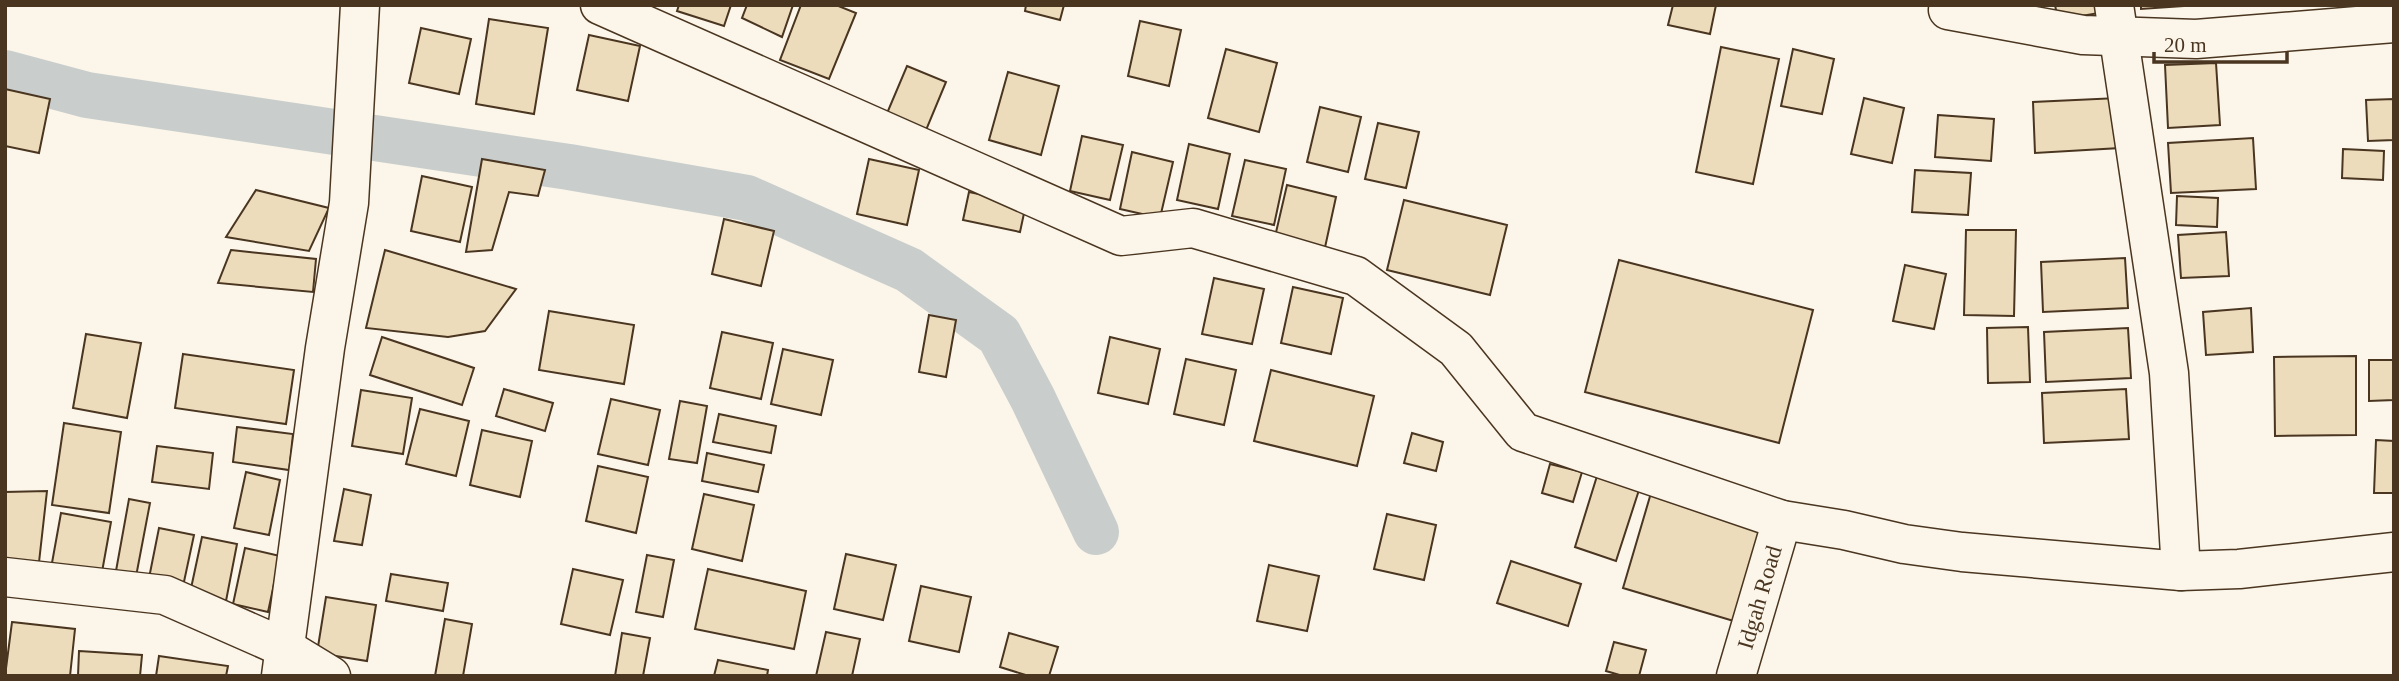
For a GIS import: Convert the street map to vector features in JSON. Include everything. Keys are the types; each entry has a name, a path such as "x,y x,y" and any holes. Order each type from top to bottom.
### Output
{"street":[{"path":"600,5 1121,236 1194,228 1356,276 1456,349 1523,432 1782,520 1844,530 1904,544 1962,552 2181,571 2239,569 2394,552"},
{"path":"283,662 325,348 349,203 359,8"},
{"path":"1948,10 2083,35 2117,21 2196,39 2394,23"},
{"path":"2117,21 2169,373 2181,571"},
{"name":"Idgah Road","path":"1736,676 1782,520"},
{"path":"5,577 164,595 283,662 331,676"}],"building":[{"path":"679,5 731,5 724,26 677,11"},
{"path":"747,5 793,5 782,37 742,18"},
{"path":"801,5 836,5 856,13 829,79 780,60"},
{"path":"1026,5 1064,5 1060,20 1025,11"},
{"path":"1673,5 1716,5 1710,34 1668,25"},
{"path":"2055,5 2098,5 2099,13 2058,20"},
{"path":"2141,5 2183,5 2183,6 2141,9"},
{"path":"489,19 548,28 534,114 476,104"},
{"path":"1140,21 1181,30 1169,86 1128,76"},
{"path":"421,28 471,39 459,94 409,83"},
{"path":"589,35 640,46 628,101 577,90"},
{"path":"1721,47 1779,59 1753,184 1696,172"},
{"path":"1226,49 1277,63 1259,132 1208,118"},
{"path":"1793,49 1834,59 1822,114 1781,106"},
{"path":"2216,63 2220,125 2168,128 2165,65"},
{"path":"907,66 946,82 924,135 885,118"},
{"path":"1008,72 1059,86 1041,155 989,140"},
{"path":"5,89 50,99 39,153 5,146"},
{"path":"1864,98 1904,108 1892,163 1851,154"},
{"path":"2118,98 2120,148 2035,153 2033,102"},
{"path":"2394,99 2394,140 2368,141 2366,100"},
{"path":"1320,107 1361,117 1348,172 1307,162"},
{"path":"1938,115 1994,119 1991,161 1935,157"},
{"path":"1378,123 1419,132 1406,188 1365,179"},
{"path":"1082,136 1123,145 1110,200 1070,191"},
{"path":"2253,138 2256,189 2171,193 2168,143"},
{"path":"1189,144 1230,154 1218,209 1177,200"},
{"path":"2343,149 2384,151 2383,180 2342,178"},
{"path":"1132,152 1173,162 1160,218 1120,209"},
{"path":"482,159 545,170 538,196 509,192 492,250 466,252"},
{"path":"869,159 919,170 907,225 857,214"},
{"path":"1245,160 1286,169 1274,225 1232,216"},
{"path":"1915,170 1971,173 1968,215 1912,212"},
{"path":"422,176 472,187 460,242 411,231"},
{"path":"1287,185 1336,197 1324,252 1274,241"},
{"path":"256,190 329,208 309,251 226,237"},
{"path":"969,192 1026,204 1020,232 963,220"},
{"path":"2177,196 2218,198 2217,227 2176,225"},
{"path":"1404,200 1507,225 1490,295 1387,270"},
{"path":"724,219 774,231 761,286 712,274"},
{"path":"1966,230 2016,230 2014,316 1964,315"},
{"path":"2226,232 2229,276 2181,278 2178,235"},
{"path":"231,250 316,259 313,292 218,283"},
{"path":"385,250 516,289 485,331 448,337 366,328"},
{"path":"2125,258 2128,308 2043,312 2041,262"},
{"path":"1619,260 1813,310 1779,443 1585,392"},
{"path":"1905,265 1946,274 1934,329 1893,321"},
{"path":"1214,278 1264,289 1252,344 1202,334"},
{"path":"1293,287 1343,298 1331,354 1281,343"},
{"path":"2251,308 2253,352 2206,355 2203,312"},
{"path":"549,311 634,325 624,384 539,370"},
{"path":"929,315 956,320 946,377 919,372"},
{"path":"2028,327 2030,382 1988,383 1987,328"},
{"path":"2128,328 2131,378 2046,382 2044,332"},
{"path":"722,332 773,343 761,399 710,388"},
{"path":"86,334 141,343 127,418 73,408"},
{"path":"382,337 474,368 462,405 370,375"},
{"path":"1110,337 1160,349 1148,404 1098,393"},
{"path":"783,349 833,360 821,415 771,404"},
{"path":"183,354 294,370 286,424 175,408"},
{"path":"2356,356 2356,435 2275,436 2274,357"},
{"path":"1186,359 1236,370 1224,425 1174,414"},
{"path":"2369,360 2394,360 2394,400 2369,401"},
{"path":"1271,370 1374,396 1357,466 1254,441"},
{"path":"504,389 553,403 545,431 496,416"},
{"path":"2126,389 2129,439 2044,443 2042,393"},
{"path":"361,390 412,398 403,454 352,446"},
{"path":"611,399 660,410 648,465 598,454"},
{"path":"680,401 707,406 697,463 669,459"},
{"path":"420,409 469,421 456,476 406,464"},
{"path":"719,414 776,426 771,453 713,442"},
{"path":"64,423 121,432 109,513 52,505"},
{"path":"237,427 293,434 289,470 233,462"},
{"path":"482,430 532,441 520,497 470,485"},
{"path":"1412,433 1443,442 1436,471 1404,463"},
{"path":"2376,440 2394,441 2394,493 2374,493"},
{"path":"157,446 213,453 209,489 152,482"},
{"path":"707,453 764,465 758,492 702,481"},
{"path":"1550,464 1582,472 1573,502 1542,493"},
{"path":"598,466 648,477 636,533 586,521"},
{"path":"246,472 280,480 269,535 234,528"},
{"path":"1597,476 1639,490 1616,561 1575,547"},
{"path":"344,489 371,495 362,545 334,541"},
{"path":"47,491 37,580 5,571 5,492"},
{"path":"1651,493 1765,527 1737,622 1623,588"},
{"path":"704,494 754,505 742,561 692,549"},
{"path":"129,499 150,503 130,608 110,604"},
{"path":"61,513 111,522 100,583 50,574"},
{"path":"1387,514 1436,525 1424,580 1374,569"},
{"path":"159,528 194,535 182,591 148,583"},
{"path":"202,537 237,544 226,601 190,593"},
{"path":"245,548 280,556 268,612 233,604"},
{"path":"846,554 896,565 883,620 834,609"},
{"path":"647,555 674,560 663,617 636,612"},
{"path":"1511,561 1581,584 1568,626 1497,603"},
{"path":"1269,565 1319,576 1307,631 1257,621"},
{"path":"573,569 623,580 610,635 561,624"},
{"path":"708,569 806,591 794,649 695,629"},
{"path":"391,574 448,583 443,611 386,601"},
{"path":"921,586 971,597 959,652 909,641"},
{"path":"326,597 376,605 367,661 317,653"},
{"path":"445,619 472,624 463,676 435,676"},
{"path":"12,622 75,629 70,676 5,676"},
{"path":"826,632 860,639 852,676 816,676"},
{"path":"622,633 650,638 643,676 615,676"},
{"path":"1009,633 1058,647 1049,676 1029,676 1000,667"},
{"path":"1614,642 1646,650 1639,676 1623,676 1606,671"},
{"path":"79,651 142,655 140,676 78,676"},
{"path":"159,656 228,666 226,676 156,676"},
{"path":"718,660 768,670 767,676 714,676"}],"waterway":[{"path":"5,73 87,95 569,167 747,198 909,270 999,335 1033,399 1096,532"}]}
